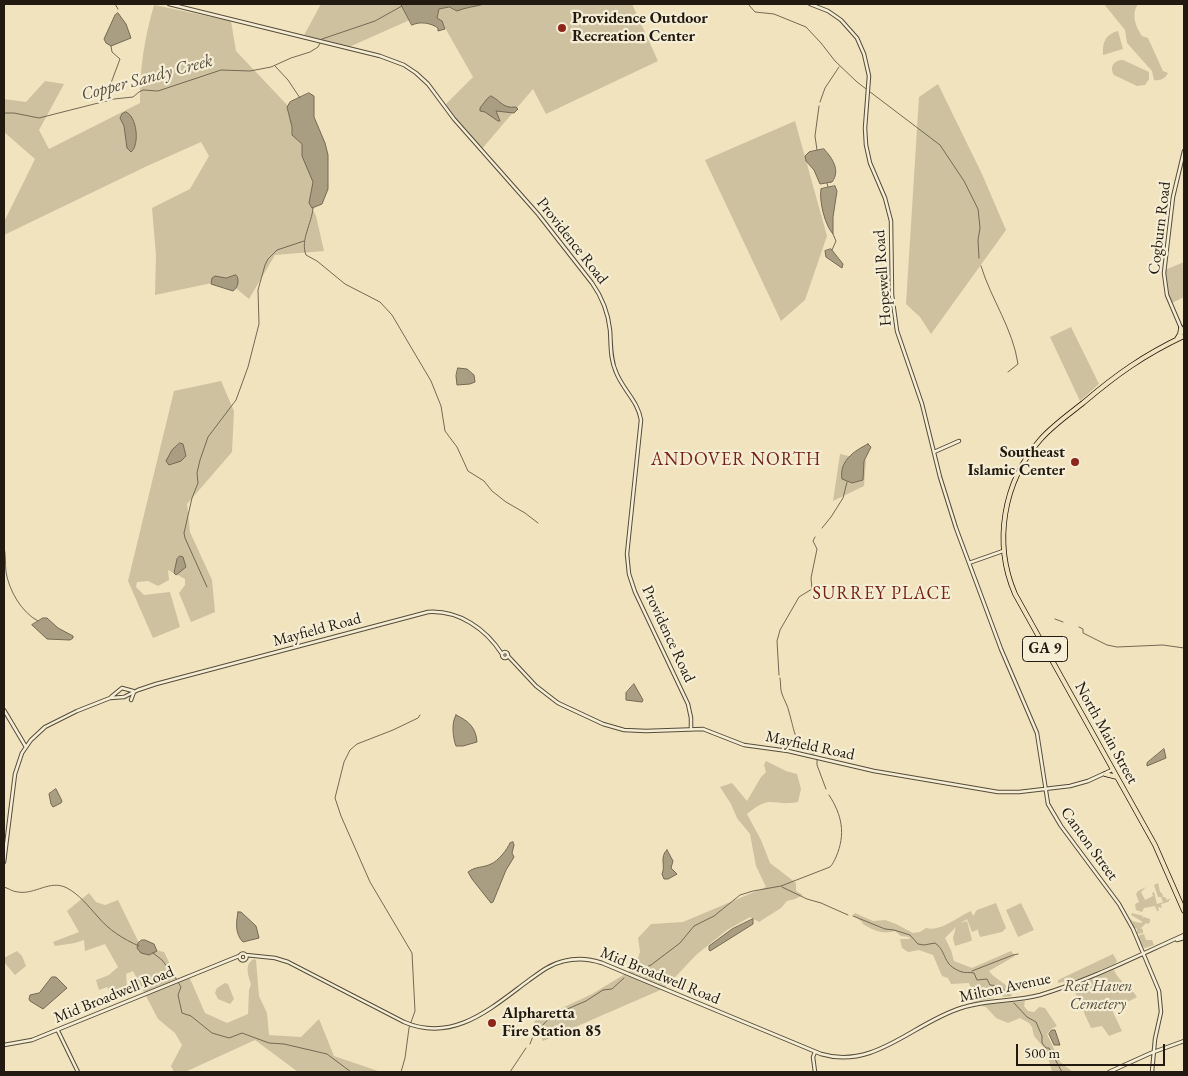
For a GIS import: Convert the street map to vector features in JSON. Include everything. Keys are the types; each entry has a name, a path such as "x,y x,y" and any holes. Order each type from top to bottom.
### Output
{"main road":[{"path":"1177,340 1181,328"},
{"name":"North Main Street","path":"1184,337 1144,356 1118,374 1049,431 1032,450 1021,468 1007,504 1003,524 1003,551 1007,573 1015,594 1163,860 1184,911"},
{"name":"North Main Street","path":"1144,356 1184,337"},
{"path":"1105,774 1117,777"}],"street":[{"name":"Providence Road","path":"169,4 380,56 399,62 410,69 428,84 454,119 538,214 600,294 607,312 614,368 619,379 636,403 641,420 627,548 629,574 635,592 688,704 691,728"},
{"name":"Hopewell Road","path":"810,4 828,11 847,26 858,40 867,63 869,80 865,128 866,145 870,163 885,198 891,221 892,295 896,324 922,404 945,495 993,628"},
{"name":"Cogburn Road","path":"1184,151 1175,185 1164,266 1167,295 1184,337"},
{"path":"934,452 958,441"},
{"path":"969,563 1003,551"},
{"name":"Mayfield Road","path":"128,692 428,612 444,612 460,616 472,623 503,653 503,657 507,657 536,686 558,703 603,724 636,731 703,729 715,732 731,741 744,745 788,751 874,771 998,792 1014,792 1080,784 1112,770"},
{"name":"Canton Street","path":"993,628 1037,733 1044,789 1048,804 1054,817 1116,899 1130,923 1158,991 1161,1004 1152,1072"},
{"path":"4,862 15,774 19,760 26,747 38,733 52,722 110,698 122,688 128,692 124,697 110,698"},
{"name":"Mayfield Road","path":"128,692 138,690"},
{"path":"119,692 121,696"},
{"path":"131,700 134,692"},
{"path":"4,710 26,747"},
{"name":"Milton Avenue","path":"815,1052 843,1058 866,1055 880,1050 940,1016 959,1008 978,1003 1016,1000 1043,994 1184,937"},
{"path":"242,953 246,956 244,960 240,958 242,953"},
{"name":"Mid Broadwell Road","path":"246,956 275,958 288,962 404,1022 420,1028 433,1030 456,1026 480,1014 552,965 570,960 590,960 609,966 815,1052"},
{"name":"Mid Broadwell Road","path":"4,1045 27,1042 230,960 240,958"},
{"path":"58,1030 78,1072"},
{"path":"1109,1072 1184,1041"},
{"path":"815,1052 813,1057 815,1072"}],"green space":[{"path":"321,4 401,4 412,19 349,47 303,37"},
{"path":"484,4 632,4 658,61 546,114 533,89 481,150 444,106 473,77 444,26 437,18 439,9 442,8 457,11"},
{"path":"1104,4 1138,4 1134,16 1137,28 1142,36 1148,38 1163,71 1168,73 1164,78 1154,80 1152,71 1127,43 1125,30"},
{"path":"154,5 231,21 236,51 289,107 297,139 303,145 318,195 313,210 324,251 275,255 249,299 226,280 155,295 156,255 152,208 190,189 209,156 201,142 4,235 4,222 35,159 4,132 4,99 26,102 45,81 64,84 39,130 49,149 140,103 143,54"},
{"path":"1118,31 1123,49 1103,55 1103,46 1106,39 1110,34"},
{"path":"1123,60 1149,72 1149,79 1145,85 1137,86 1114,75 1113,64"},
{"path":"938,84 982,174 1006,230 931,334 920,317 906,304 919,97"},
{"path":"795,121 827,236 805,300 781,321 705,160"},
{"path":"1184,262 1184,297 1172,303 1167,289 1165,270"},
{"path":"1071,327 1099,384 1080,401 1050,337"},
{"path":"221,381 234,411 232,452 187,504 190,532 212,580 215,612 191,622 179,593 185,585 185,579 168,570 169,580 158,586 148,581 137,582 136,587 144,595 170,592 180,627 153,638 128,581 174,391"},
{"path":"840,454 866,460 864,486 833,501"},
{"path":"766,761 797,774 801,789 798,802 767,802 747,814 761,840 770,863 796,883 796,891 803,895 787,901 781,908 759,922 750,917 727,930 696,955 665,988 543,1041 534,1021 592,994 635,968 640,952 638,938 651,924 683,922 766,887 756,866 750,834 737,818 720,787 732,783 747,801 766,772 764,765"},
{"path":"1158,883 1163,897 1167,900 1171,898 1168,902 1161,904 1162,908 1158,908 1159,911 1157,911 1155,906 1144,908 1142,912 1136,910 1135,904 1139,902 1136,894 1146,887 1141,892 1145,900 1153,896 1152,893 1154,892 1157,904 1163,902 1161,897 1158,897 1154,885"},
{"path":"89,893 96,902 105,905 118,900 141,947 164,952 177,979 188,974 205,1013 227,1023 248,1014 251,984 248,967 254,959 256,960 259,996 267,1013 269,1035 301,1037 319,1019 334,1056 381,1072 298,1072 255,1040 185,1072 174,1072 171,1066 182,1045 175,1033 158,1019 133,971 126,974 127,987 111,992 107,987 99,990 96,980 109,975 118,967 105,944 85,951 84,940 55,946 53,942 79,932 67,911"},
{"path":"996,903 1006,928 1002,932 980,937 977,928 977,930 972,932 967,919 961,923 967,921 971,941 955,946 953,938 956,927 945,938 954,961 972,968 1011,951 1015,956 989,971 1009,988 1012,996 1003,997 999,989 992,988 994,998 972,1003 974,996 969,983 951,984 948,978 942,976 933,955 919,950 908,952 902,948 900,939 910,939 909,937 901,936 895,931 882,932 874,930 863,924 853,915 855,913 873,921 885,920 913,933 920,932 926,928 932,929 943,926 971,911 973,916 977,910"},
{"path":"1021,903 1034,930 1018,937 1006,910"},
{"path":"1132,913 1143,916 1142,918 1150,919 1148,924 1146,923 1141,928 1143,933 1137,934 1137,929 1133,927 1130,917 1132,921 1143,922 1131,915"},
{"path":"1144,934 1146,940 1152,940 1154,945 1143,947 1138,937"},
{"path":"17,951 22,956 26,966 15,975 4,962 4,958"},
{"path":"1113,954 1117,961 1115,964 1079,979 1058,983 1058,980"},
{"name":"Rest Haven Cemetery","path":"1114,970 1137,997 1112,1010 1122,1031 1109,1036 1102,1026 1091,1028 1072,986"},
{"path":"225,983 228,984 234,999 230,1004 218,999 215,993 217,988"},
{"path":"1025,1001 1024,1006 1028,1011 1034,1012 1039,1007 1045,1008 1057,1026 1047,1034 1060,1062 1073,1072 1052,1072 1046,1050 1034,1036 1029,1023 1020,1018 1008,1023 996,1018 986,1007 981,1006"}],"shaded area":[{"path":"401,4 484,4 457,11 449,7 439,9 437,18 442,21 445,29 438,31 438,28 429,24 418,23 412,25"},
{"path":"118,13 126,24 131,38 111,46 104,39 115,15"},
{"path":"309,93 314,96 314,117 328,155 328,189 322,204 312,208 309,203 313,182 302,156 302,144 292,135 287,107 290,102"},
{"path":"491,96 505,106 518,109 514,113 496,111 500,121 498,121 485,112 480,111 480,108"},
{"path":"126,112 133,119 136,131 136,143 131,152 127,148 124,126 120,118"},
{"path":"824,149 834,164 836,173 832,182 820,184 805,156 809,152"},
{"path":"835,186 837,191 833,217 833,234 825,219 821,189"},
{"path":"831,249 843,264 842,268 826,257 825,251"},
{"path":"236,275 238,283 233,291 211,284 212,278 215,276 226,278"},
{"path":"458,368 467,369 474,375 475,382 457,385 456,376"},
{"path":"180,443 183,444 186,456 181,461 169,465 166,461 172,450"},
{"path":"868,444 871,447 864,461 863,480 852,483 842,479 845,462 853,453"},
{"path":"180,556 183,557 186,567 176,575 174,573 177,559"},
{"path":"43,618 47,618 58,628 73,636 73,638 70,640 47,639 32,625"},
{"path":"634,684 643,700 642,702 626,700 626,693"},
{"path":"456,715 471,726 477,742 456,746 453,722"},
{"path":"1164,749 1166,758 1147,766 1147,763"},
{"path":"56,789 62,801 53,807 49,794"},
{"path":"513,842 512,853 514,857 491,903 468,872 494,863 510,843"},
{"path":"667,850 673,861 671,868 677,874 664,879 662,874 663,856"},
{"path":"238,912 241,912 256,926 259,938 243,942 240,939 237,928"},
{"path":"753,919 753,924 709,950 709,946 732,929"},
{"path":"142,940 154,944 157,951 149,955 141,953 137,948 138,943"},
{"path":"52,977 56,977 67,988 43,1009 30,1001 30,995 39,993"},
{"path":"1052,1030 1055,1030 1060,1045 1054,1045 1049,1034"}],"waterway":[{"path":"115,4 118,9"},
{"path":"748,4 755,12 774,14 806,27 835,61 857,82 940,145 964,181 978,209 980,228 978,240 979,258"},
{"name":"Copper Sandy Creek","path":"322,39 375,21 402,6"},
{"name":"Copper Sandy Creek","path":"4,113 39,118 114,99 133,97 143,90 158,91 221,70 250,71 271,67 310,52 318,47 320,43"},
{"path":"107,101 111,83 120,59 112,52 111,46"},
{"path":"275,66 288,80 300,98"},
{"path":"820,102 825,88 839,67"},
{"path":"817,150 815,136 819,106"},
{"path":"827,183 828,187"},
{"path":"313,208 304,243 306,255 317,261 345,284 380,302 392,315 431,381 441,406 445,431 457,447 468,471 484,481 492,491 506,502 538,523"},
{"path":"832,250 836,241 833,234"},
{"path":"207,587 184,533 192,498 198,483 197,473 200,460 208,437 236,400 248,367 259,324 258,290 265,265 277,250 304,241"},
{"path":"981,266 1012,339 1018,364 1008,372"},
{"path":"822,528 843,498 847,482"},
{"path":"779,675 777,641 780,630 799,597 812,589 811,578 817,549 813,541 815,537"},
{"path":"4,547 6,572 13,593 26,612 38,621"},
{"path":"1055,619 1063,622"},
{"path":"1079,627 1083,629 1083,633 1107,645 1117,647 1163,645 1184,648"},
{"path":"780,678 781,692 788,708 796,737 802,746 814,754"},
{"path":"401,1072 409,1028 415,1011 412,953 370,882 335,798 344,762 350,750 357,744 393,730 418,718 420,715"},
{"path":"817,760 826,789"},
{"path":"635,972 651,965 680,943 694,926 714,916 740,895 781,886 830,867 839,849 842,833 840,817 829,795"},
{"path":"4,887 24,892 55,885 67,888 80,897 102,922 122,937 139,946"},
{"path":"782,887 848,915"},
{"path":"853,916 885,929 910,935 918,944 935,943 955,969 974,973 977,980 987,979 990,985 1001,986 1008,995"},
{"path":"153,953 162,960 177,980"},
{"path":"972,971 1018,954"},
{"path":"530,1044 533,1036 551,1016 586,1001 603,990 612,989 624,978"},
{"path":"178,982 181,987 178,995 182,1013 191,1016 212,1033 229,1038 242,1033 269,1043 284,1044 327,1054 351,1072"},
{"path":"1014,1003 1027,1017 1036,1022 1042,1036 1042,1043 1046,1048 1049,1048 1062,1072"},
{"path":"510,1072 526,1048"}],"place":[{"name":"Providence Outdoor Recreation Center","path":"562,28"},
{"name":"Southeast Islamic Center","path":"1075,462"},
{"name":"Alpharetta Fire Station 85","path":"492,1023"}],"district":[{"name":"ANDOVER NORTH","path":"736,460"},
{"name":"SURREY PLACE","path":"882,594"}]}
